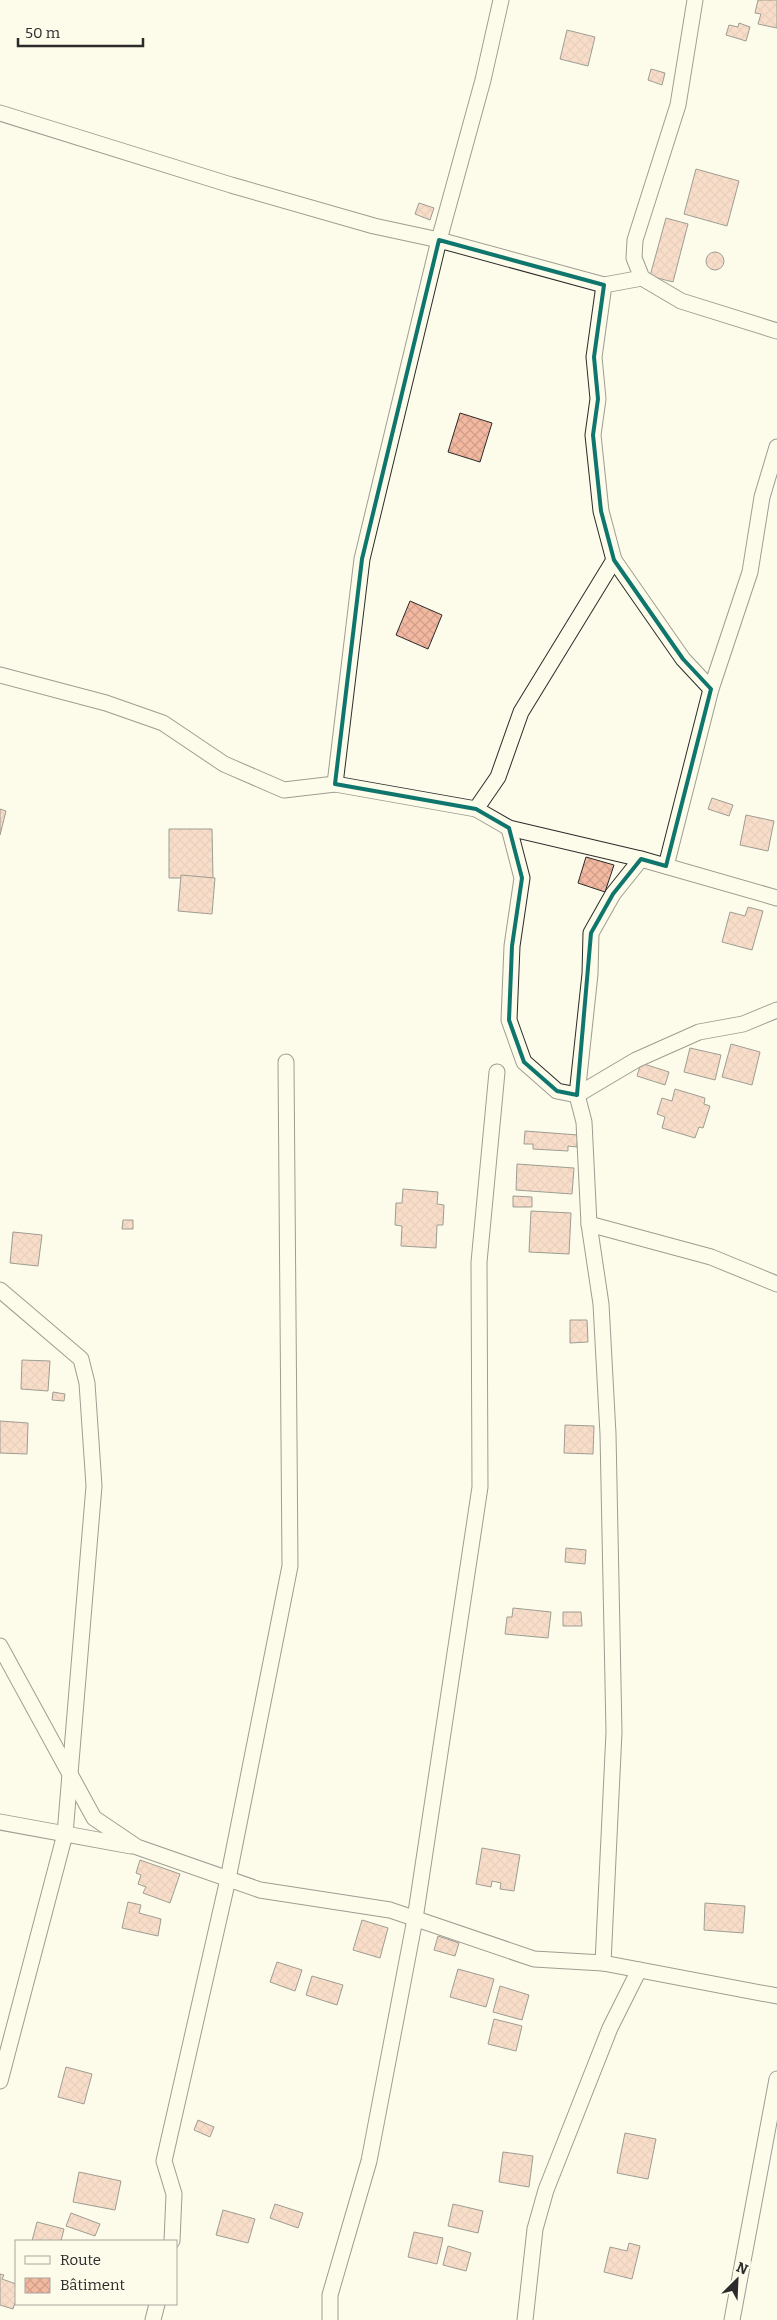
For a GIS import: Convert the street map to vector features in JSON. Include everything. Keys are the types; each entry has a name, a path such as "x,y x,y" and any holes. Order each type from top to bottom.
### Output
{"street":[{"path":"335,784 362,559 439,240 483,80 501,0"},
{"path":"696,0 678,105 635,240 634,258 642,278 681,301 777,331"},
{"path":"0,113 230,185 374,226 439,240 604,284 642,278"},
{"path":"604,284 594,357 598,399 593,435 601,511 614,560 683,659 711,689"},
{"path":"666,866 711,689 750,572 762,496 777,447"},
{"path":"476,808 498,777 521,712 614,560"},
{"path":"0,675 106,703 163,723 224,764 284,790 335,784 476,808 509,828 641,859 777,898"},
{"path":"509,828 522,878 512,946 509,1020 524,1062 557,1092 578,1095 636,1060 699,1032 743,1024 777,1010"},
{"path":"603,1963 614,1732 613,1605 608,1434 601,1304 589,1224 584,1122 578,1095 590,974 591,933 613,894 641,859"},
{"path":"172,2240 174,2194 164,2161 228,1879 290,1566 286,1062"},
{"path":"330,2320 330,2295 369,2161 416,1919 480,1487 479,1262 497,1072"},
{"path":"589,1224 711,1256 777,1284"},
{"path":"0,1290 81,1359 87,1382 94,1486 65,1834 0,2081"},
{"path":"0,1646 94,1818 138,1847"},
{"path":"0,1822 138,1847 260,1890 390,1910 534,1959 603,1963 777,1996"},
{"path":"524,2320 535,2230 546,2190 610,2028 639,1970"},
{"path":"732,2320 777,2079"},
{"path":"153,2320 157,2305"}],"highlighted area":[{"path":"439,240 604,285 594,357 598,399 593,435 601,511 614,560 683,659 711,689 666,866 641,859 613,894 591,933 577,1095 557,1091 524,1062 509,1020 512,946 522,878 509,828 476,809 335,784 362,559"}],"building":[{"path":"758,0 777,0 777,28 758,24 761,14 755,13"},
{"path":"739,23 750,27 746,41 726,35 729,25 738,27"},
{"path":"567,30 595,37 588,66 560,59"},
{"path":"651,69 665,73 662,85 648,80"},
{"path":"696,169 739,181 727,226 684,214"},
{"path":"419,203 434,208 430,220 415,214"},
{"path":"666,218 688,224 673,282 650,276"},
{"path":"715,252 721,255 724,261 721,267 715,270 709,267 706,261 709,255"},
{"path":"460,413 492,423 480,462 448,452"},
{"path":"410,601 442,615 428,649 396,635"},
{"path":"712,798 733,805 729,816 708,809"},
{"path":"0,809 6,811 0,835"},
{"path":"746,815 774,821 768,851 740,845"},
{"path":"169,829 212,829 213,878 169,878"},
{"path":"586,857 614,865 605,892 578,883"},
{"path":"181,875 215,878 212,914 178,911"},
{"path":"748,907 763,911 752,950 722,942 730,912 745,916"},
{"path":"731,1044 760,1052 752,1085 722,1077"},
{"path":"690,1048 721,1055 715,1080 684,1072"},
{"path":"641,1063 669,1072 665,1085 637,1076"},
{"path":"675,1089 705,1098 704,1104 710,1106 703,1128 699,1127 695,1138 662,1128 665,1117 657,1114 662,1098 672,1101"},
{"path":"525,1131 578,1135 577,1147 568,1146 568,1151 533,1149 533,1144 524,1144"},
{"path":"517,1164 574,1168 572,1194 516,1190"},
{"path":"403,1189 438,1192 437,1204 444,1205 443,1225 437,1225 436,1248 401,1246 402,1226 395,1225 396,1203 402,1203"},
{"path":"513,1196 532,1197 532,1207 513,1207"},
{"path":"531,1211 571,1213 569,1254 529,1252"},
{"path":"123,1220 133,1220 133,1229 122,1229"},
{"path":"13,1232 42,1235 38,1266 10,1263"},
{"path":"570,1320 587,1320 588,1342 570,1343"},
{"path":"22,1360 50,1361 48,1391 21,1389"},
{"path":"53,1392 65,1394 64,1401 52,1400"},
{"path":"0,1421 28,1423 27,1454 0,1453"},
{"path":"565,1425 594,1426 593,1454 564,1453"},
{"path":"566,1548 586,1550 585,1564 565,1562"},
{"path":"513,1608 551,1612 548,1638 505,1634 507,1617 512,1617"},
{"path":"563,1612 581,1612 582,1626 563,1626"},
{"path":"482,1848 520,1855 514,1891 500,1889 501,1883 492,1881 491,1887 476,1884"},
{"path":"140,1860 180,1874 170,1903 143,1893 146,1887 138,1884 141,1875 136,1873"},
{"path":"128,1902 141,1905 139,1913 161,1919 158,1936 122,1928"},
{"path":"705,1903 745,1906 743,1933 704,1930"},
{"path":"362,1920 388,1928 380,1958 353,1950"},
{"path":"438,1936 459,1943 455,1956 434,1950"},
{"path":"277,1962 302,1970 295,1991 270,1982"},
{"path":"458,1969 494,1979 486,2007 450,1997"},
{"path":"312,1976 343,1985 337,2005 306,1995"},
{"path":"500,1986 529,1995 522,2020 493,2012"},
{"path":"494,2019 522,2026 516,2051 488,2044"},
{"path":"66,2067 92,2074 84,2104 58,2097"},
{"path":"198,2120 214,2127 210,2137 194,2130"},
{"path":"625,2133 656,2139 648,2179 617,2173"},
{"path":"503,2152 533,2156 529,2187 499,2182"},
{"path":"79,2172 121,2181 115,2210 73,2202"},
{"path":"275,2204 303,2213 298,2228 270,2218"},
{"path":"453,2204 483,2211 478,2233 448,2226"},
{"path":"223,2210 255,2219 248,2243 216,2235"},
{"path":"71,2213 100,2224 95,2236 66,2226"},
{"path":"37,2222 64,2229 61,2240 32,2240"},
{"path":"414,2232 443,2238 437,2264 408,2257"},
{"path":"629,2243 640,2246 632,2279 604,2272 610,2247 627,2251"},
{"path":"448,2246 471,2253 466,2271 443,2265"},
{"path":"0,2274 4,2275 2,2279 15,2284 15,2303 13,2309 0,2305"}]}
